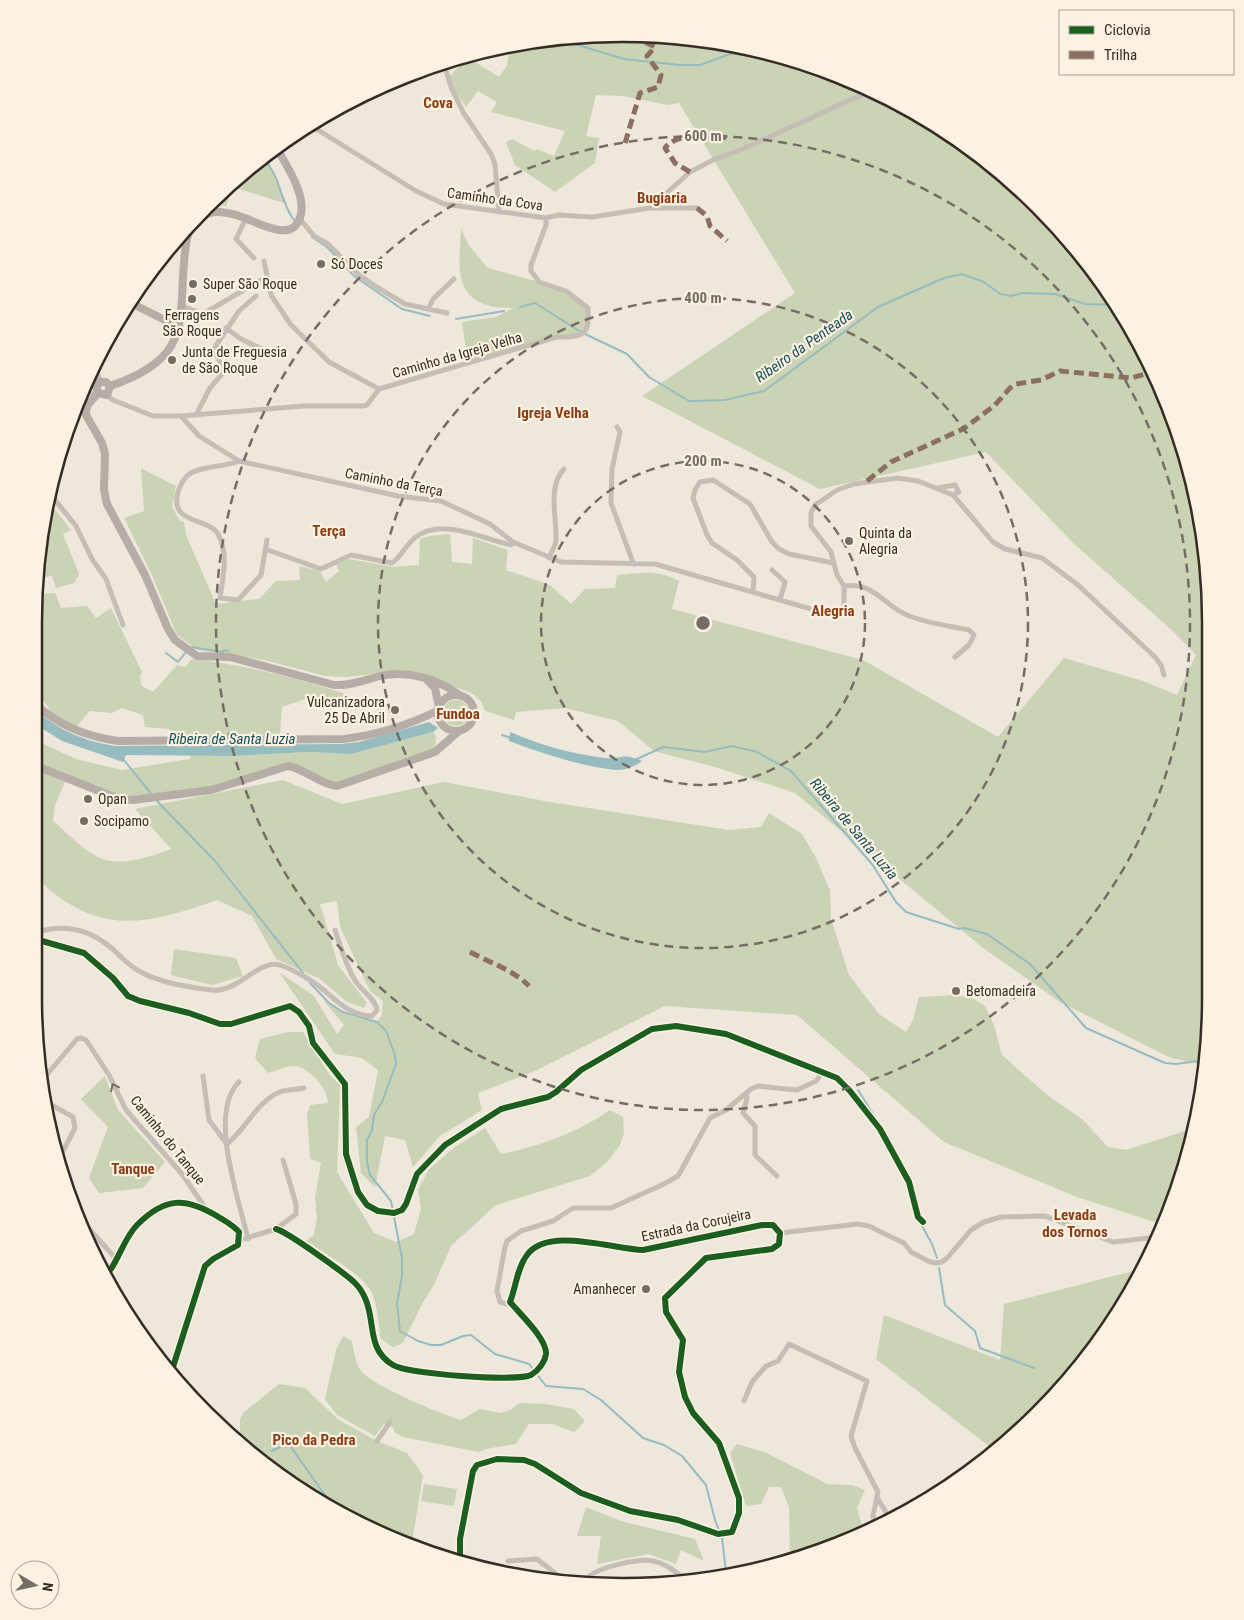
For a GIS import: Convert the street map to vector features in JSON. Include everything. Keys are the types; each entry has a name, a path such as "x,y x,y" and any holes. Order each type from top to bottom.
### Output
{"main road":[{"path":"211,213 216,212 280,230 292,230 300,219 302,206 292,175 280,154"},
{"path":"110,386 126,380 160,361 171,348 179,327 187,239"},
{"path":"136,306 179,327"},
{"path":"43,769 119,799 133,800 210,790 288,766 298,768 330,785 337,786 434,752 463,729 473,718 472,705 452,689 423,677 399,674 334,685 230,657 198,656 175,640 168,629 145,575 107,504 104,490 105,454 102,443 86,415 87,406 96,394 96,386 101,381 106,382 110,386"},
{"path":"96,394 107,395 110,386"},
{"path":"423,677 435,688 442,724 442,746"},
{"path":"43,710 71,729 99,738 118,741 344,739 365,736 423,718 439,709 448,697 461,696"},
{"path":"423,718 463,729"},
{"path":"110,1269 117,1260 138,1224 170,1204 184,1202 206,1209 237,1229 240,1240 234,1249 213,1259 205,1266 174,1365"}],"street":[{"path":"446,70 459,103 491,154 495,164 498,212"},
{"path":"650,208 690,172 713,160 745,148 862,95"},
{"name":"Caminho da Cova","path":"317,129 438,202 449,205 546,218 558,215 592,217 650,208 697,208"},
{"name":"Caminho da Igreja Velha","path":"107,395 113,400 153,416 181,416 304,406 362,406 367,405 379,389 557,337 576,337 585,333 589,321 588,308 566,291 540,282 532,275 531,264 546,225 546,218"},
{"path":"300,219 314,236 328,244 370,283 406,304 447,313"},
{"path":"245,220 236,238 254,258"},
{"path":"264,261 266,281 271,295 291,324 329,362 379,389"},
{"path":"428,309 433,299 454,279"},
{"path":"182,306 199,314 207,312 261,280 266,281"},
{"path":"196,415 210,388 223,373 222,366 215,354 215,347 239,311 256,296"},
{"path":"226,328 241,339 262,349"},
{"path":"98,376 101,381"},
{"path":"90,393 96,394"},
{"name":"Caminho da Terça","path":"181,416 199,436 239,461 398,496 431,498 441,501 490,524 513,542 549,558 571,564 655,564 839,617 844,612 844,586"},
{"path":"617,427 620,432 612,469 611,503 634,565"},
{"path":"239,461 190,474 179,490 178,504 185,517 217,533 226,560 220,598 223,600 238,600 258,580 261,575 267,540"},
{"path":"549,558 556,540 554,495 564,469"},
{"path":"955,657 972,640 974,635 969,630 907,616 873,591 855,585 844,586 833,563 831,552 811,526 811,513 822,499 837,490 867,481 898,478 918,481 953,495 993,542 1005,549 1042,558 1078,584 1155,657 1161,665 1164,675"},
{"path":"753,591 754,577 737,560 712,543 706,535 693,498 700,482 713,480 750,504 772,542 785,552 833,563"},
{"path":"937,488 955,485 959,492 953,495"},
{"path":"56,501 76,526 106,579 123,625"},
{"path":"265,550 321,569 351,555 392,563 414,538 422,533 437,530 450,529 510,545 513,542"},
{"path":"772,570 785,582 780,600"},
{"path":"43,932 52,928 75,928 108,945 131,966 146,975 208,990 221,990 232,987 271,964 282,966 313,982 334,1000 355,1012 368,1016 375,1014 376,1004 353,977 335,930"},
{"path":"43,940 84,953 112,978 128,996 140,1002 189,1013 220,1024 231,1024 290,1006 295,1007 309,1026 313,1043 345,1084 346,1154 361,1198 366,1206 378,1211 394,1213 402,1210 417,1174 445,1145 501,1109 548,1097 581,1070 652,1029 676,1026 726,1034 770,1050 836,1078 845,1084 880,1129 886,1144 909,1182 918,1216 923,1222"},
{"name":"Caminho do Tanque","path":"47,1075 80,1038 86,1040 109,1075 126,1110 182,1174 206,1209"},
{"path":"276,1229 355,1283 366,1299 374,1345 391,1364 402,1370 513,1379 533,1374 543,1362 545,1347 541,1339 513,1306 503,1305 497,1297 507,1241 521,1231 553,1221 573,1208 610,1208 678,1176 710,1118 726,1110 746,1093 758,1086 796,1090 816,1081 822,1073"},
{"path":"203,1076 209,1120 227,1144"},
{"path":"239,1082 232,1088 227,1111 227,1144 229,1169 248,1239"},
{"path":"227,1144 238,1136 261,1104 280,1092 304,1088"},
{"path":"746,1093 747,1098 742,1113 755,1126 755,1155 777,1176"},
{"path":"53,1107 73,1117 75,1128 63,1152"},
{"path":"240,1240 276,1229 283,1222 294,1217 297,1210 283,1160"},
{"path":"460,1554 460,1539 472,1471 477,1465 497,1459 513,1458 530,1462 581,1493 630,1511 678,1520 709,1532 722,1534 732,1532 739,1513 739,1498 719,1443 693,1413 685,1397 679,1372 683,1340 666,1312 665,1298 706,1258 772,1249 779,1244 780,1233 858,1224 870,1226 904,1243 911,1252 930,1262 936,1263 942,1262 948,1257 971,1230 984,1222 1001,1217 1045,1216 1113,1242 1149,1238"},
{"name":"Estrada da Corujeira","path":"513,1306 510,1302 526,1255 538,1245 547,1242 568,1240 625,1250 643,1250 762,1225 773,1226 780,1233"},
{"path":"93,1233 117,1260"},
{"path":"744,1400 752,1382 766,1366 778,1361 789,1344 867,1381 852,1436 855,1448 878,1492 874,1520"},
{"path":"377,1441 390,1422"},
{"path":"878,1499 887,1513"},
{"path":"508,1561 537,1560 556,1574"},
{"path":"590,1576 598,1570 646,1560 665,1564 679,1574"}],"green space":[{"path":"622,42 660,44 698,47 772,62 844,87 912,120 975,162 1032,212 1082,269 1104,300 1142,366 1171,436 1182,472 1197,546 1202,622 1202,998 1198,1064 1171,1058 1060,1002 982,947 795,793 715,767 654,751 618,721 565,708 516,712 514,720 485,711 481,701 473,694 418,672 402,670 347,677 325,676 264,660 198,650 177,635 151,573 124,518 144,511 141,468 176,486 172,507 180,521 184,522 186,535 216,604 259,599 276,581 300,580 299,566 320,571 326,582 339,571 336,564 349,559 393,567 419,565 420,539 450,534 452,562 472,564 473,538 508,550 506,570 550,585 571,604 585,589 615,588 617,575 656,573 671,577 679,581 672,609 863,660 998,737 1064,658 1143,681 1177,695 1196,655 1173,631 1074,544 986,452 820,489 642,396 795,293 679,103 668,105 623,96 596,95 586,136 599,138 595,163 555,192 515,165 506,142 512,139 534,151 537,149 554,156 565,131 491,112 497,102 478,91 466,107 453,88 450,76 459,66 474,62 499,77 507,66 509,54 546,47"},
{"path":"269,162 287,204 237,188"},
{"path":"230,195 226,206 220,205"},
{"path":"461,229 470,247 488,268 560,288 588,308 585,333 557,337 468,365 462,322 496,317 513,308 494,307 480,303 464,287 460,266"},
{"path":"54,509 71,530 63,534 79,574 74,583 56,588 52,576 45,577 47,546"},
{"path":"55,593 61,608 87,606 96,618 111,608 142,672 140,676 142,686 153,692 177,665 185,667 192,659 249,668 324,687 343,693 349,705 308,698 282,707 280,735 170,737 170,729 145,727 143,715 122,708 112,713 90,711 76,727 54,716 43,700 44,594"},
{"path":"456,700 465,704 469,713 465,722 456,726 447,722 443,713 447,704"},
{"path":"433,732 436,736 433,750 402,759 334,785 299,766 287,763 200,789 153,796 131,796 111,793 68,775 55,805 53,821 78,843 99,857 114,861 131,861 171,849 135,809 283,780 342,804 444,782 550,802 729,830 761,827 769,813 802,834 816,858 830,890 831,919 849,975 879,1014 906,1032 913,1020 919,997 955,995 972,998 985,1006 994,1025 1002,1055 1046,1094 1083,1120 1108,1147 1126,1150 1186,1131 1171,1184 1156,1222 1077,1197 944,1142 797,1015 665,1006 535,1071 478,1093 482,1110 440,1136 413,1167 405,1140 385,1136 375,1187 361,1173 356,1127 369,1117 378,1070 362,1058 335,1054 279,972 314,996 337,1034 344,1025 324,1001 351,1016 377,1021 382,1015 383,1001 370,991 340,927 337,901 320,904 338,965 367,1003 364,1008 347,1002 320,979 276,959 252,916 217,900 165,916 121,921 100,917 78,909 43,883 43,744 76,759 122,770 190,759 191,755 231,756 309,752 351,754"},
{"path":"174,949 236,958 243,976 212,985 171,975"},
{"path":"288,1032 303,1032 329,1074 340,1085 337,1172 374,1233 396,1242 414,1234 421,1209 418,1190 429,1169 455,1147 485,1128 501,1154 558,1138 610,1110 623,1117 624,1133 620,1145 606,1163 590,1176 496,1205 451,1246 434,1285 422,1304 403,1343 393,1347 381,1339 376,1304 368,1286 353,1272 306,1241 314,1235 317,1218 315,1198 321,1163 310,1159 307,1115 310,1105 328,1103 327,1097 317,1080 301,1068 295,1066 285,1067 268,1073 255,1058 260,1039"},
{"path":"105,1076 118,1110 165,1162 143,1188 99,1193 89,1178 108,1127 81,1099"},
{"path":"1133,1271 1104,1320 1082,1351 1032,1408 989,1446 876,1359 884,1315 1000,1360 1004,1304"},
{"path":"343,1336 352,1341 357,1364 368,1377 408,1399 451,1417 461,1420 480,1409 500,1413 510,1410 520,1403 546,1404 574,1409 585,1421 574,1432 552,1424 529,1424 516,1444 485,1449 479,1452 403,1437 394,1432 394,1428 384,1424 375,1436 337,1415 325,1399 336,1350"},
{"path":"279,1384 305,1388 339,1420 377,1441 407,1453 423,1475 413,1538 366,1518 332,1500 269,1458 240,1434 240,1420 243,1413"},
{"path":"737,1444 767,1453 827,1484 852,1485 865,1490 857,1508 862,1525 790,1553 789,1507 781,1487 769,1487 761,1504 746,1506 730,1453"},
{"path":"424,1484 457,1489 454,1506 421,1501"},
{"path":"586,1507 621,1521 695,1539 704,1561 681,1550 676,1564 648,1554 597,1564 601,1536 577,1536"}],"water":[{"path":"43,715 72,734 116,746 341,744 359,742 429,722 438,728 433,732 351,754 309,752 232,756 126,755 123,762 62,741 43,729"},
{"path":"510,732 568,751 605,758 630,757 642,761 637,765 621,770 576,763 509,741"}],"waterway":[{"name":"Ribeiro da Penteada","path":"576,45 624,59 680,65 700,65 734,54"},
{"name":"Ribeiro da Penteada","path":"267,164 274,173 285,204 294,220"},
{"name":"Ribeiro da Penteada","path":"312,237 328,248 354,276 402,309 430,316"},
{"name":"Ribeiro da Penteada","path":"585,334 627,354 649,377 689,401 725,400 764,391 878,307 944,278 962,274 984,282 1000,294 1011,296 1023,293 1055,294 1085,304 1107,305"},
{"name":"Ribeiro da Penteada","path":"520,307 535,303 581,332"},
{"name":"Ribeiro da Penteada","path":"456,319 504,311"},
{"path":"191,647 223,652 224,650 229,651"},
{"path":"166,653 178,662 186,652"},
{"name":"Ribeira de Santa Luzia","path":"502,735 511,738"},
{"name":"Ribeira de Santa Luzia","path":"637,759 663,747 705,752 732,746 757,752 791,771 872,864 896,902 906,912 959,929 964,928 987,934 1030,964 1086,1028 1165,1063 1176,1064 1198,1061"},
{"path":"123,759 153,796"},
{"path":"156,800 215,861 303,973"},
{"path":"310,983 329,1003 343,1012 377,1022 386,1031 395,1055 396,1064 382,1102 374,1115 372,1130 367,1140 367,1161 370,1175 391,1201 402,1258 402,1276 397,1304 400,1331 418,1341 431,1345 441,1345 463,1336 471,1335 495,1354 529,1364 546,1386 583,1389 601,1400 643,1438 664,1445 682,1456 706,1485 722,1538 726,1568"},
{"path":"858,1090 880,1125"},
{"path":"911,1182 921,1215"},
{"path":"922,1226 937,1258"},
{"path":"939,1268 945,1305 975,1331 980,1348 1034,1368"},
{"path":"271,1451 283,1446 291,1447 325,1496"}],"marked path":[{"path":"625,143 640,93 658,87 661,75 647,56 655,47 648,43"},
{"path":"690,172 675,163 665,148 678,139 687,137 714,136 731,138"},
{"path":"697,208 707,216 710,226 727,241"},
{"path":"867,481 891,462 963,429 994,406 1016,384 1041,380 1060,371 1131,378 1146,374"},
{"path":"470,952 509,971 529,986"}],"cycle path":[{"path":"43,941 84,953 113,978 128,996 220,1024 231,1024 290,1006 299,1012 309,1026 313,1043 345,1084 346,1154 358,1192 367,1205 378,1211 394,1213 402,1210 417,1174 445,1145 501,1109 548,1097 581,1070 652,1029 676,1026 726,1034 837,1078 850,1091 880,1129 909,1182 918,1217 923,1222"},
{"path":"110,1270 137,1225 157,1209 166,1205 176,1203 195,1205 232,1225 239,1232 238,1245 213,1259 205,1266 174,1365"},
{"path":"276,1229 316,1253 356,1284 363,1294 368,1307 375,1343 384,1358 393,1365 439,1374 505,1378 531,1375 541,1366 546,1354 538,1334 510,1302 521,1266 527,1255 536,1246 565,1240 643,1250 762,1225 773,1225 780,1233 779,1244 772,1249 706,1258 665,1298 666,1312 683,1340 679,1372 685,1397 693,1413 719,1443 739,1498 739,1513 732,1532 718,1534 678,1520 630,1511 581,1493 535,1464 524,1460 497,1459 477,1465 473,1471 460,1539 460,1554"}],"place":[{"name":"Só Doces","path":"321,264"},
{"name":"Super São Roque","path":"193,284"},
{"name":"Ferragens São Roque","path":"192,299"},
{"name":"Junta de Freguesia de São Roque","path":"172,360"},
{"name":"Quinta da Alegria","path":"849,541"},
{"name":"Vulcanizadora 25 De Abril","path":"395,710"},
{"name":"Opan","path":"88,799"},
{"name":"Socipamo","path":"84,821"},
{"name":"Betomadeira","path":"956,991"},
{"name":"Amanhecer","path":"646,1289"}],"district":[{"name":"Cova","path":"438,103"},
{"name":"Bugiaria","path":"662,198"},
{"name":"Igreja Velha","path":"553,413"},
{"name":"Terça","path":"329,531"},
{"name":"Alegria","path":"833,611"},
{"name":"Fundoa","path":"458,714"},
{"name":"Tanque","path":"133,1169"},
{"name":"Levada dos Tornos","path":"1075,1224"},
{"name":"Pico da Pedra","path":"314,1440"}]}
